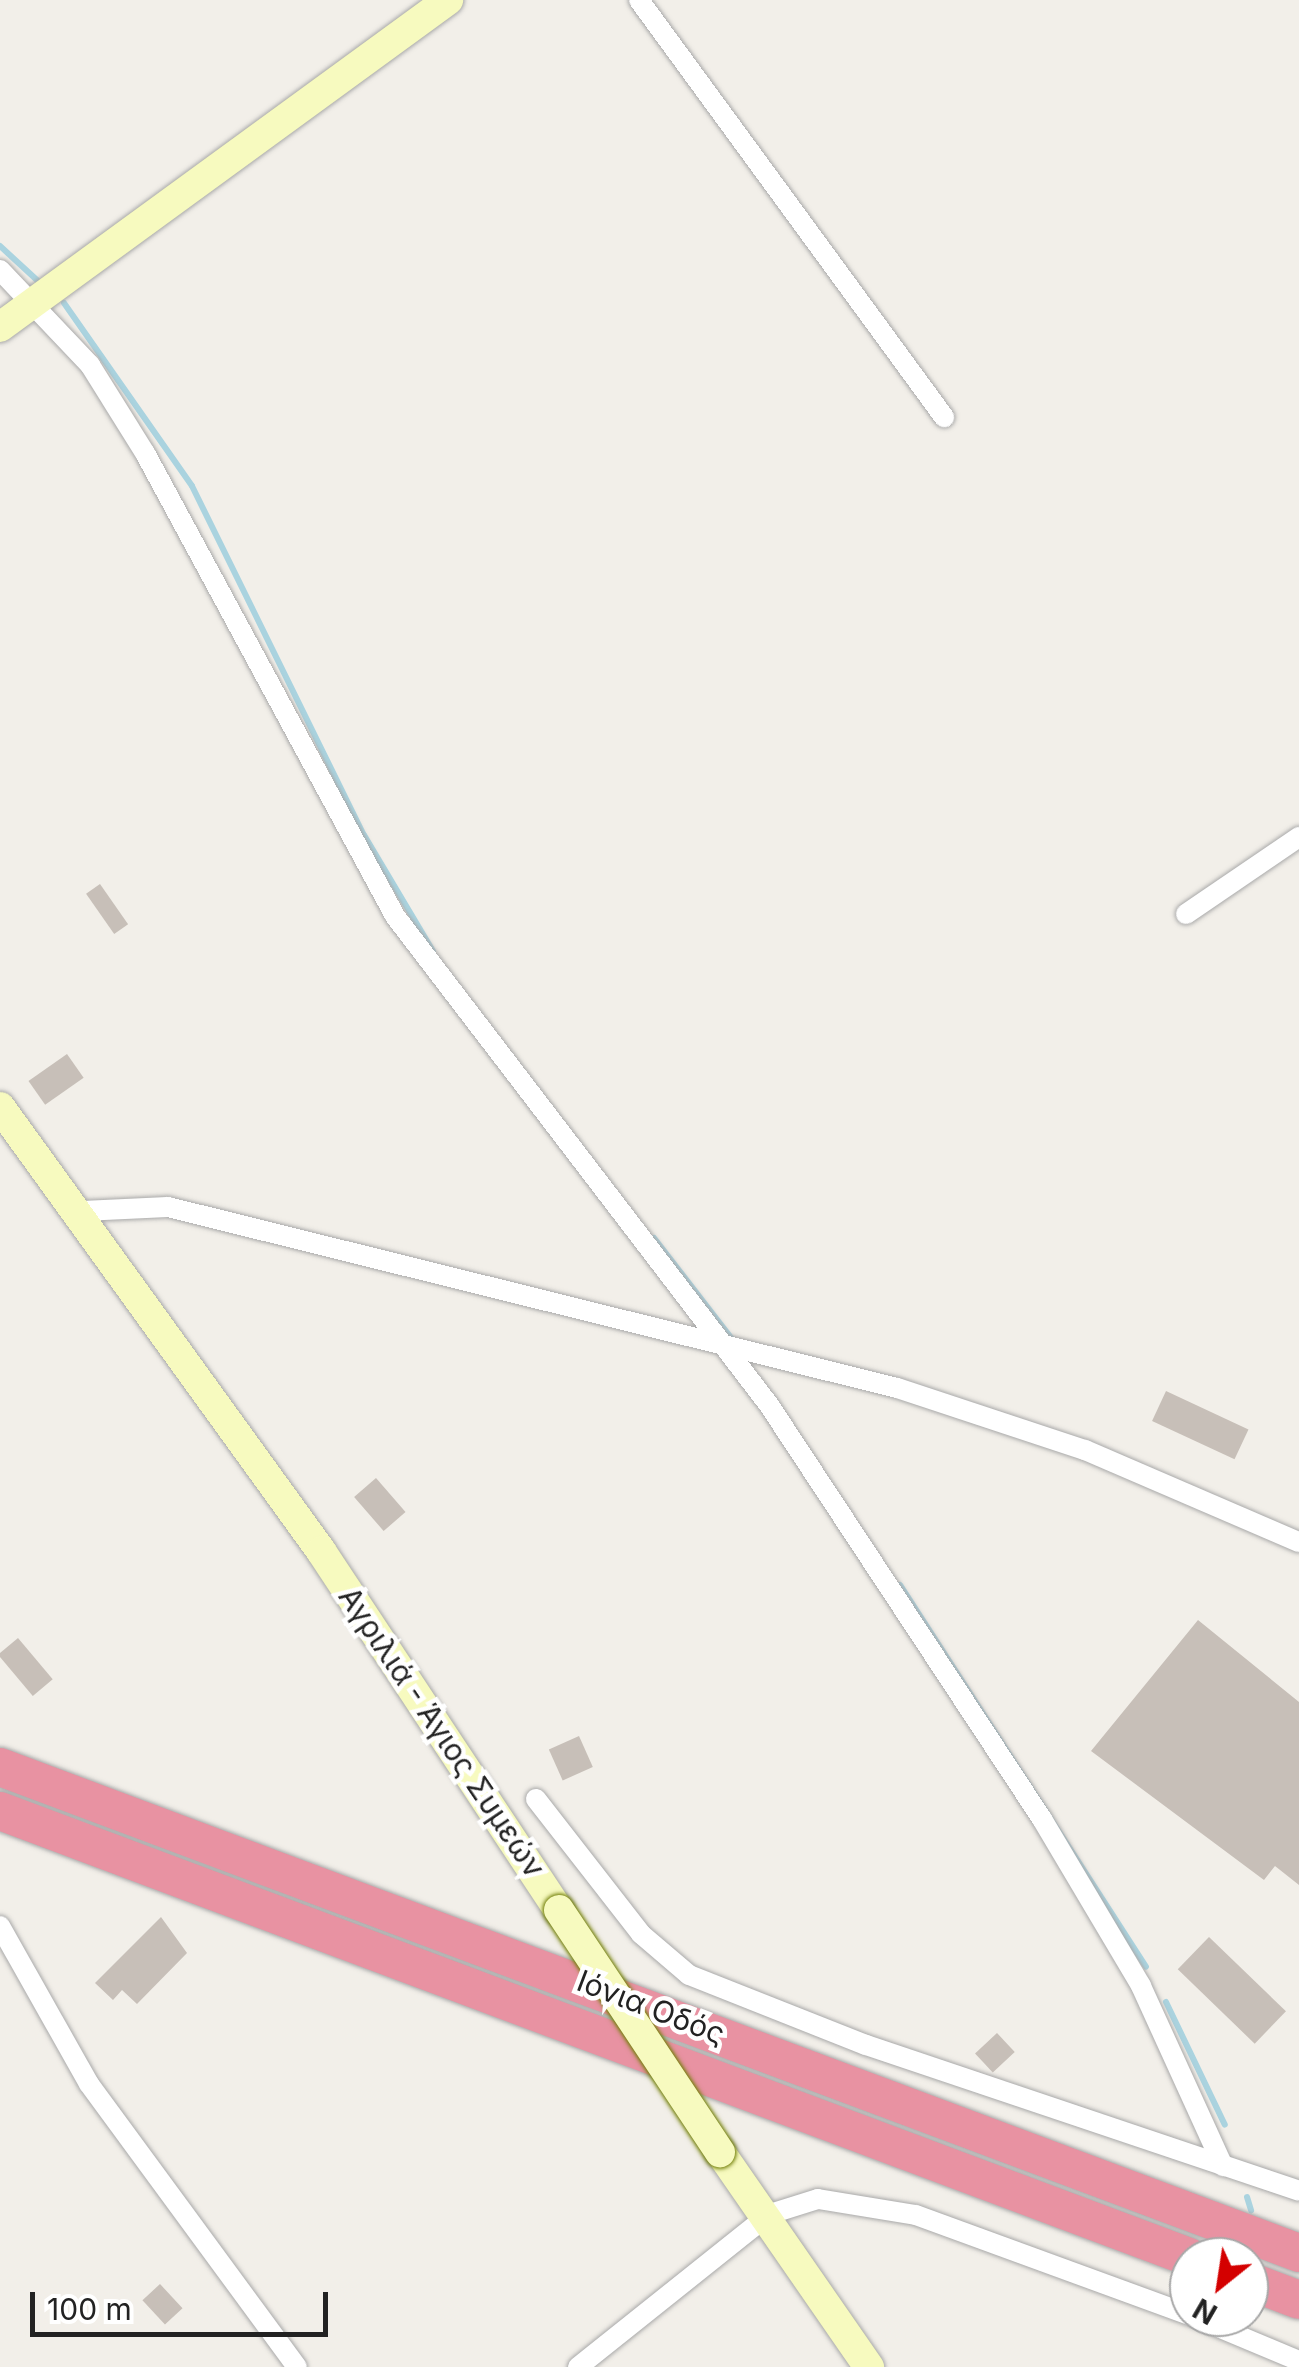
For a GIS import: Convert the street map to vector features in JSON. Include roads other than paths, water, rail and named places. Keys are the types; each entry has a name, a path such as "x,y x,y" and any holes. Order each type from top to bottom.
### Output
{"highway":[{"name":"Ιόνια Οδός","path":"0,1767 1299,2253"},
{"name":"Ιόνια Οδός","path":"0,1812 1169,2250"},
{"path":"1269,2288 1299,2300"}],"main road":[{"path":"0,327 448,0"},
{"name":"Αγριλιά - Άγιος Συμεών","path":"0,1108 82,1211 560,1910 720,2152 770,2214 869,2367"}],"street":[{"path":"639,0 944,417"},
{"path":"0,270 34,301 90,365 145,454 396,916 722,1344 1092,1896 1224,2166"},
{"path":"1186,914 1299,837"},
{"path":"82,1211 168,1207 722,1344 1027,1429 1299,1542"},
{"path":"536,1800 642,1934 688,1975 1299,2191"},
{"path":"0,1926 89,2084 297,2367"},
{"path":"578,2367 770,2214 797,2202 854,2199 1169,2308"},
{"path":"1239,2337 1292,2361"}],"waterway":[{"path":"0,246 38,281"},
{"path":"64,303 192,486 364,835 433,951"},
{"path":"654,1238 732,1339"},
{"path":"900,1585 1146,1966"},
{"path":"1166,2002 1225,2125"},
{"path":"1247,2197 1251,2210"}]}
